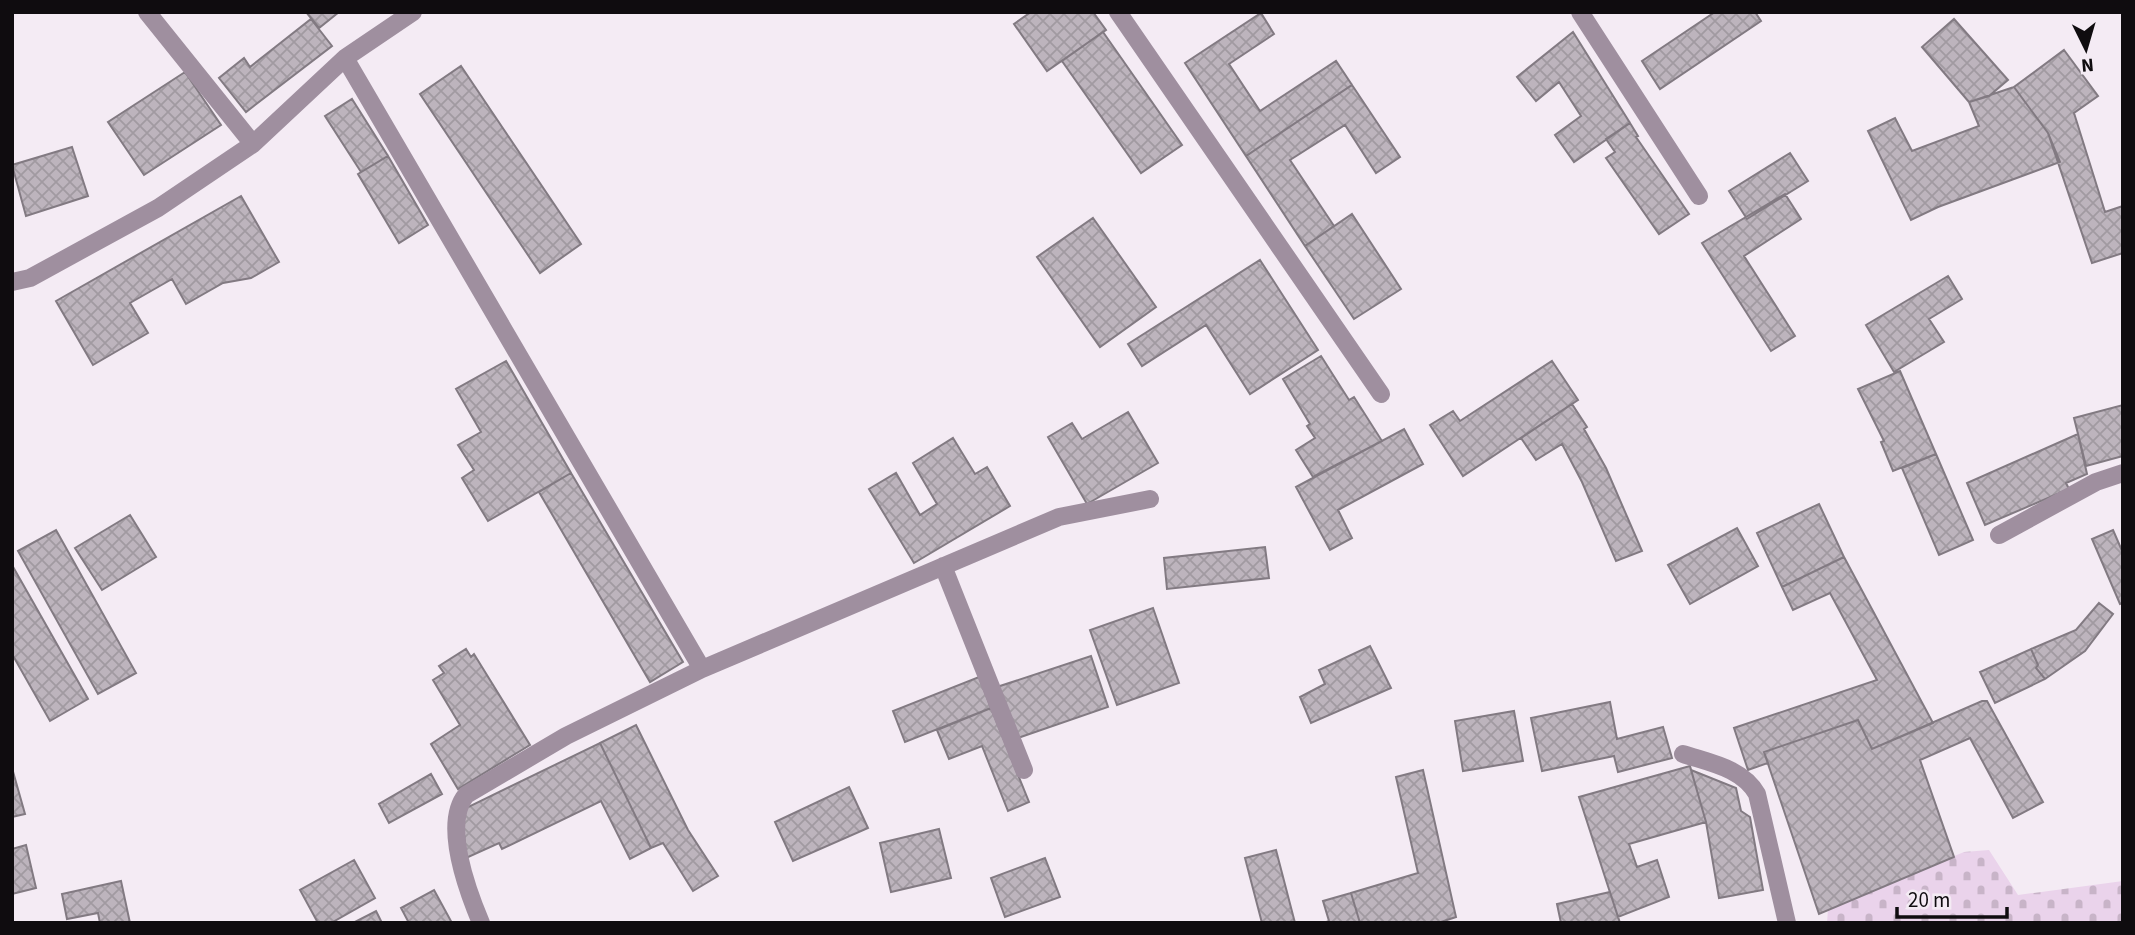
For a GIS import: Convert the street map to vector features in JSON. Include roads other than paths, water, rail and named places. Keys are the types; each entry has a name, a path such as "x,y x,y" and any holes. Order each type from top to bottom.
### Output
{"lane":[{"path":"147,12 253,144"},
{"path":"12,282 30,278 158,208 253,144 345,58 414,12"},
{"path":"1118,12 1381,394"},
{"path":"1580,12 1699,196"},
{"path":"345,58 702,669"},
{"path":"1999,535 2096,482 2123,473"},
{"path":"481,923 466,890 461,864 458,819 460,802 466,795 566,736 702,669 1059,517 1150,499"},
{"path":"943,566 1024,770"},
{"path":"1683,754 1741,774 1750,782 1757,794 1787,923"}]}
